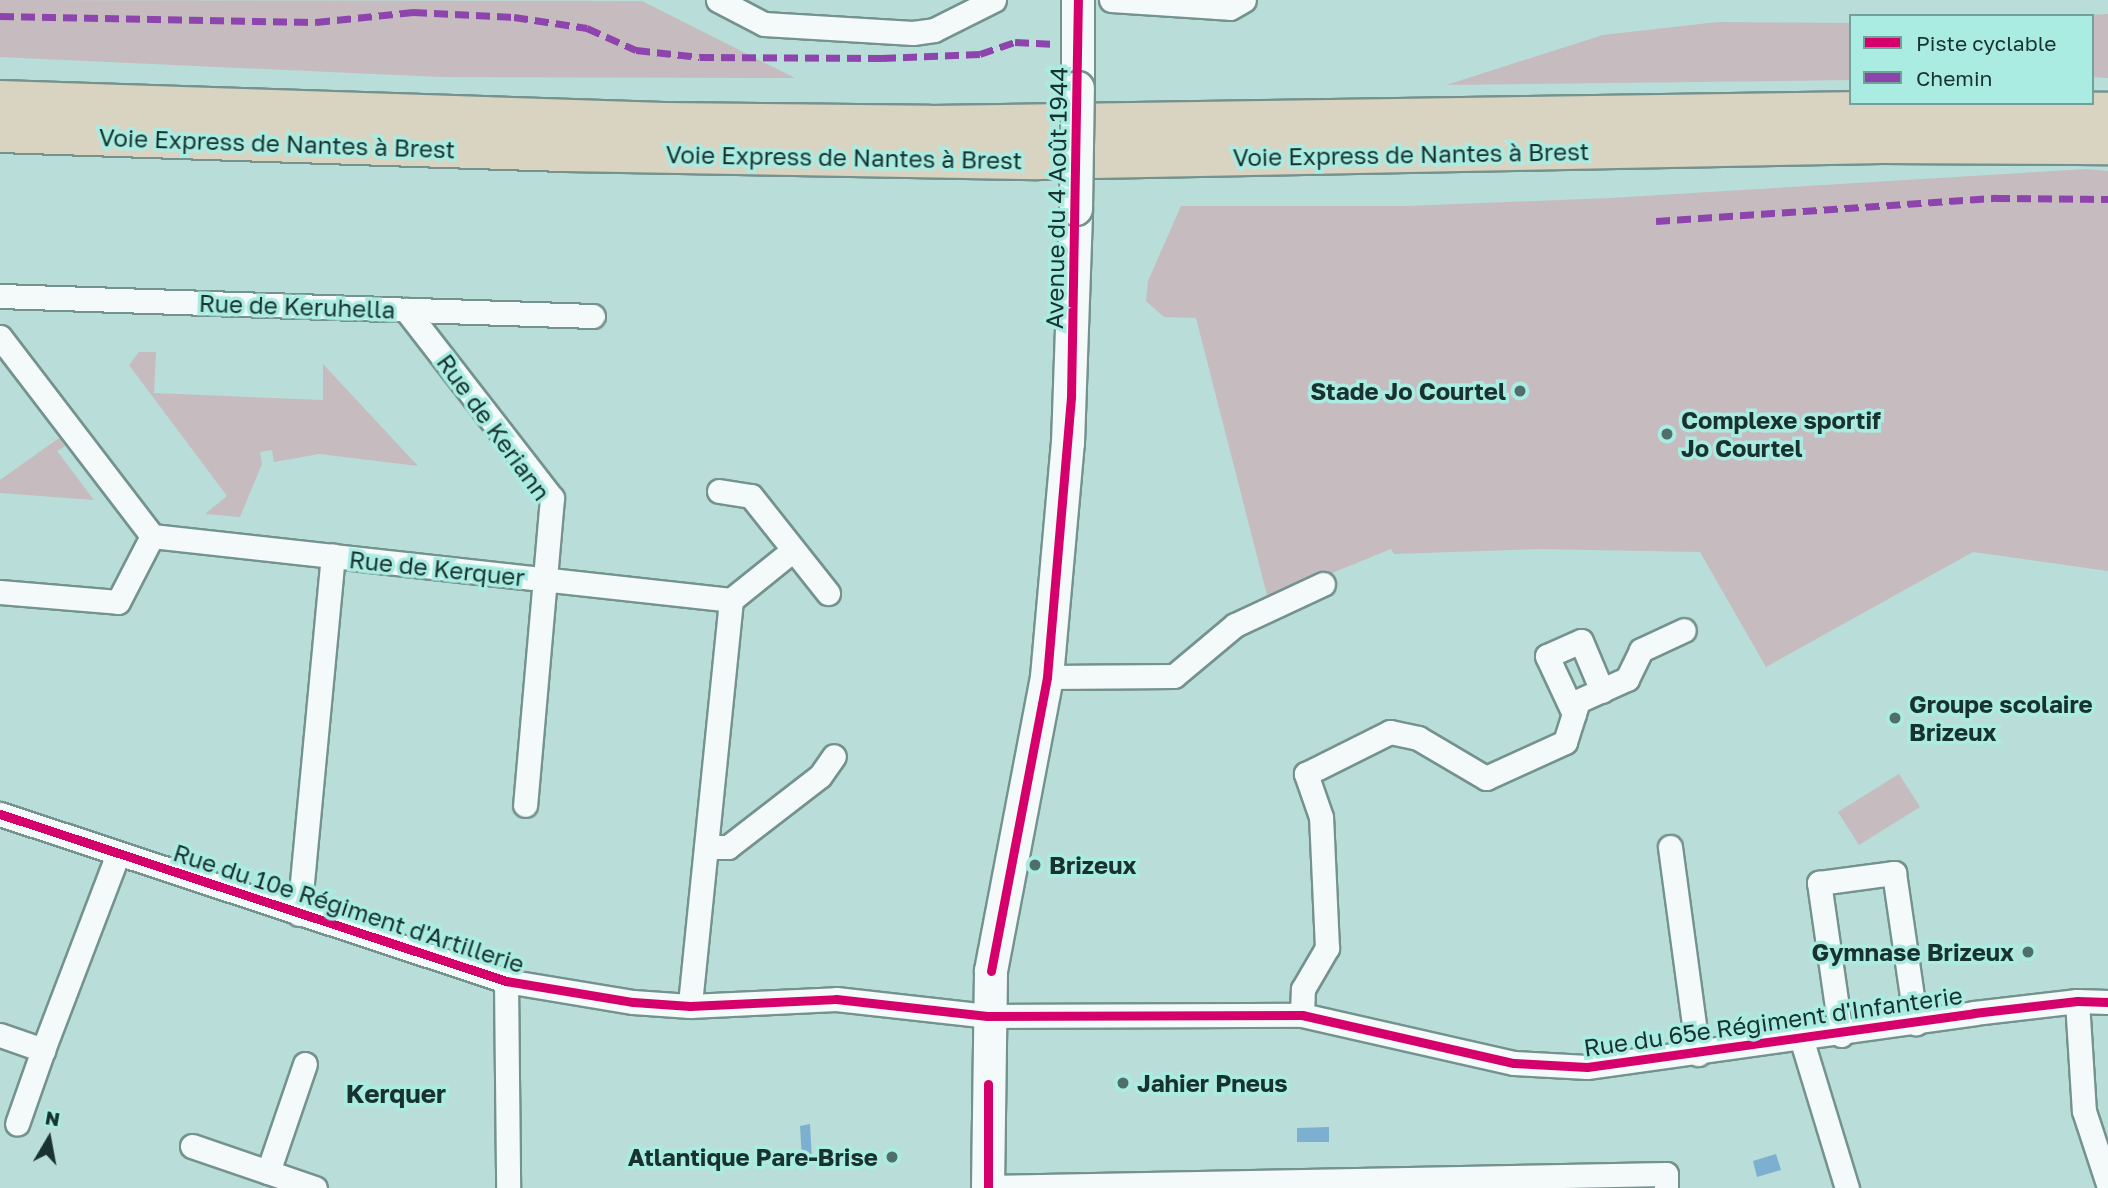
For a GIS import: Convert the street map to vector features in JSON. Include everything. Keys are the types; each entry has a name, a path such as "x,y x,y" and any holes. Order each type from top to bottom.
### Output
{"highway":[{"name":"Voie Express de Nantes à Brest","path":"0,100 624,121 930,125 1865,111 2108,112"},
{"name":"Voie Express de Nantes à Brest","path":"0,133 565,152 1037,160 1882,144 2108,145"}],"street":[{"path":"718,0 764,24 914,33 934,30 994,0"},
{"name":"Avenue du 4 Août 1944","path":"988,1187 987,1016 996,930 1047,677 1071,397 1078,0"},
{"path":"1111,0 1230,8 1244,0"},
{"name":"Rue de Keruhella","path":"0,296 593,316"},
{"name":"Rue de Keriann","path":"407,310 552,498 525,805"},
{"path":"0,337 152,536 333,556"},
{"path":"719,491 751,496 828,593"},
{"path":"0,592 118,601 152,536"},
{"path":"690,1006 731,600 792,551"},
{"name":"Rue de Kerquer","path":"299,914 333,556 731,600"},
{"path":"1047,677 1174,676 1235,625 1323,583"},
{"path":"1302,1015 1303,989 1327,948 1321,817 1306,774 1390,732 1418,738 1486,778 1565,742 1578,701 1627,679 1641,650 1684,630"},
{"path":"1574,714 1547,656 1581,641 1602,691"},
{"path":"706,847 728,847 820,776 834,756"},
{"name":"Rue du 10e Régiment d'Artillerie","path":"0,814 506,981 633,1002 690,1006 836,999 987,1016"},
{"path":"1670,847 1698,1054"},
{"path":"17,1124 118,853"},
{"path":"1841,1035 1819,883 1894,873 1916,1023"},
{"path":"506,981 508,1188"},
{"path":"2077,1001 2084,1111 2108,1184"},
{"name":"Rue du 65e Régiment d'Infanterie","path":"987,1016 1302,1015 1514,1063 1587,1067 1802,1041 2077,1001 2108,1002"},
{"path":"0,1035 43,1050"},
{"path":"1802,1041 1847,1188"},
{"path":"268,1172 305,1064"},
{"path":"192,1146 315,1188"},
{"path":"988,1187 1666,1174 1666,1188"}],"shaded area":[{"path":"0,0 642,1 795,78 440,77 0,57"},
{"path":"2108,14 2108,78 2094,77 2094,15"},
{"path":"1718,22 1849,23 1849,80 1446,85 1603,35"},
{"name":"Complexe sportif Jo Courtel","path":"2087,169 2108,171 2108,571 1973,552 1766,667 1700,552 1538,549 1394,554 1391,549 1268,599 1196,318 1164,317 1146,301 1148,281 1181,206 1407,206 1610,198"},
{"path":"139,352 156,352 154,393 323,400 323,364 418,466 319,454 274,462 272,450 260,452 262,464 240,517 205,514 227,496 129,365"},
{"path":"59,438 65,446 57,451 94,500 0,493 0,480"},
{"path":"1899,774 1920,807 1859,845 1838,812"}],"water":[{"path":"810,1124 812,1161 802,1160 800,1126"},
{"path":"1329,1127 1329,1142 1297,1142 1297,1128"},
{"path":"1776,1154 1781,1170 1757,1177 1753,1161"}],"marked path":[{"path":"0,16 316,22 413,12 514,17 587,28 636,50 700,57 882,58 980,54 1015,42 1056,44"},
{"path":"1656,221 1996,198 2108,199"}],"cycle path":[{"path":"991,971 1047,677 1071,397 1078,0"},
{"path":"0,814 506,981 633,1002 690,1006 836,999 987,1016 1302,1015 1514,1063 1587,1067 1974,1013 2077,1001 2108,1002"},
{"path":"988,1084 988,1188"}],"place":[{"name":"Stade Jo Courtel","path":"1520,391"},
{"name":"Complexe sportif Jo Courtel","path":"1667,434"},
{"name":"Groupe scolaire Brizeux","path":"1895,718"},
{"name":"Brizeux","path":"1035,865"},
{"name":"Gymnase Brizeux","path":"2028,952"},
{"name":"Jahier Pneus","path":"1123,1083"},
{"name":"Atlantique Pare-Brise","path":"892,1157"}],"district":[{"name":"Kerquer","path":"396,1094"}]}
